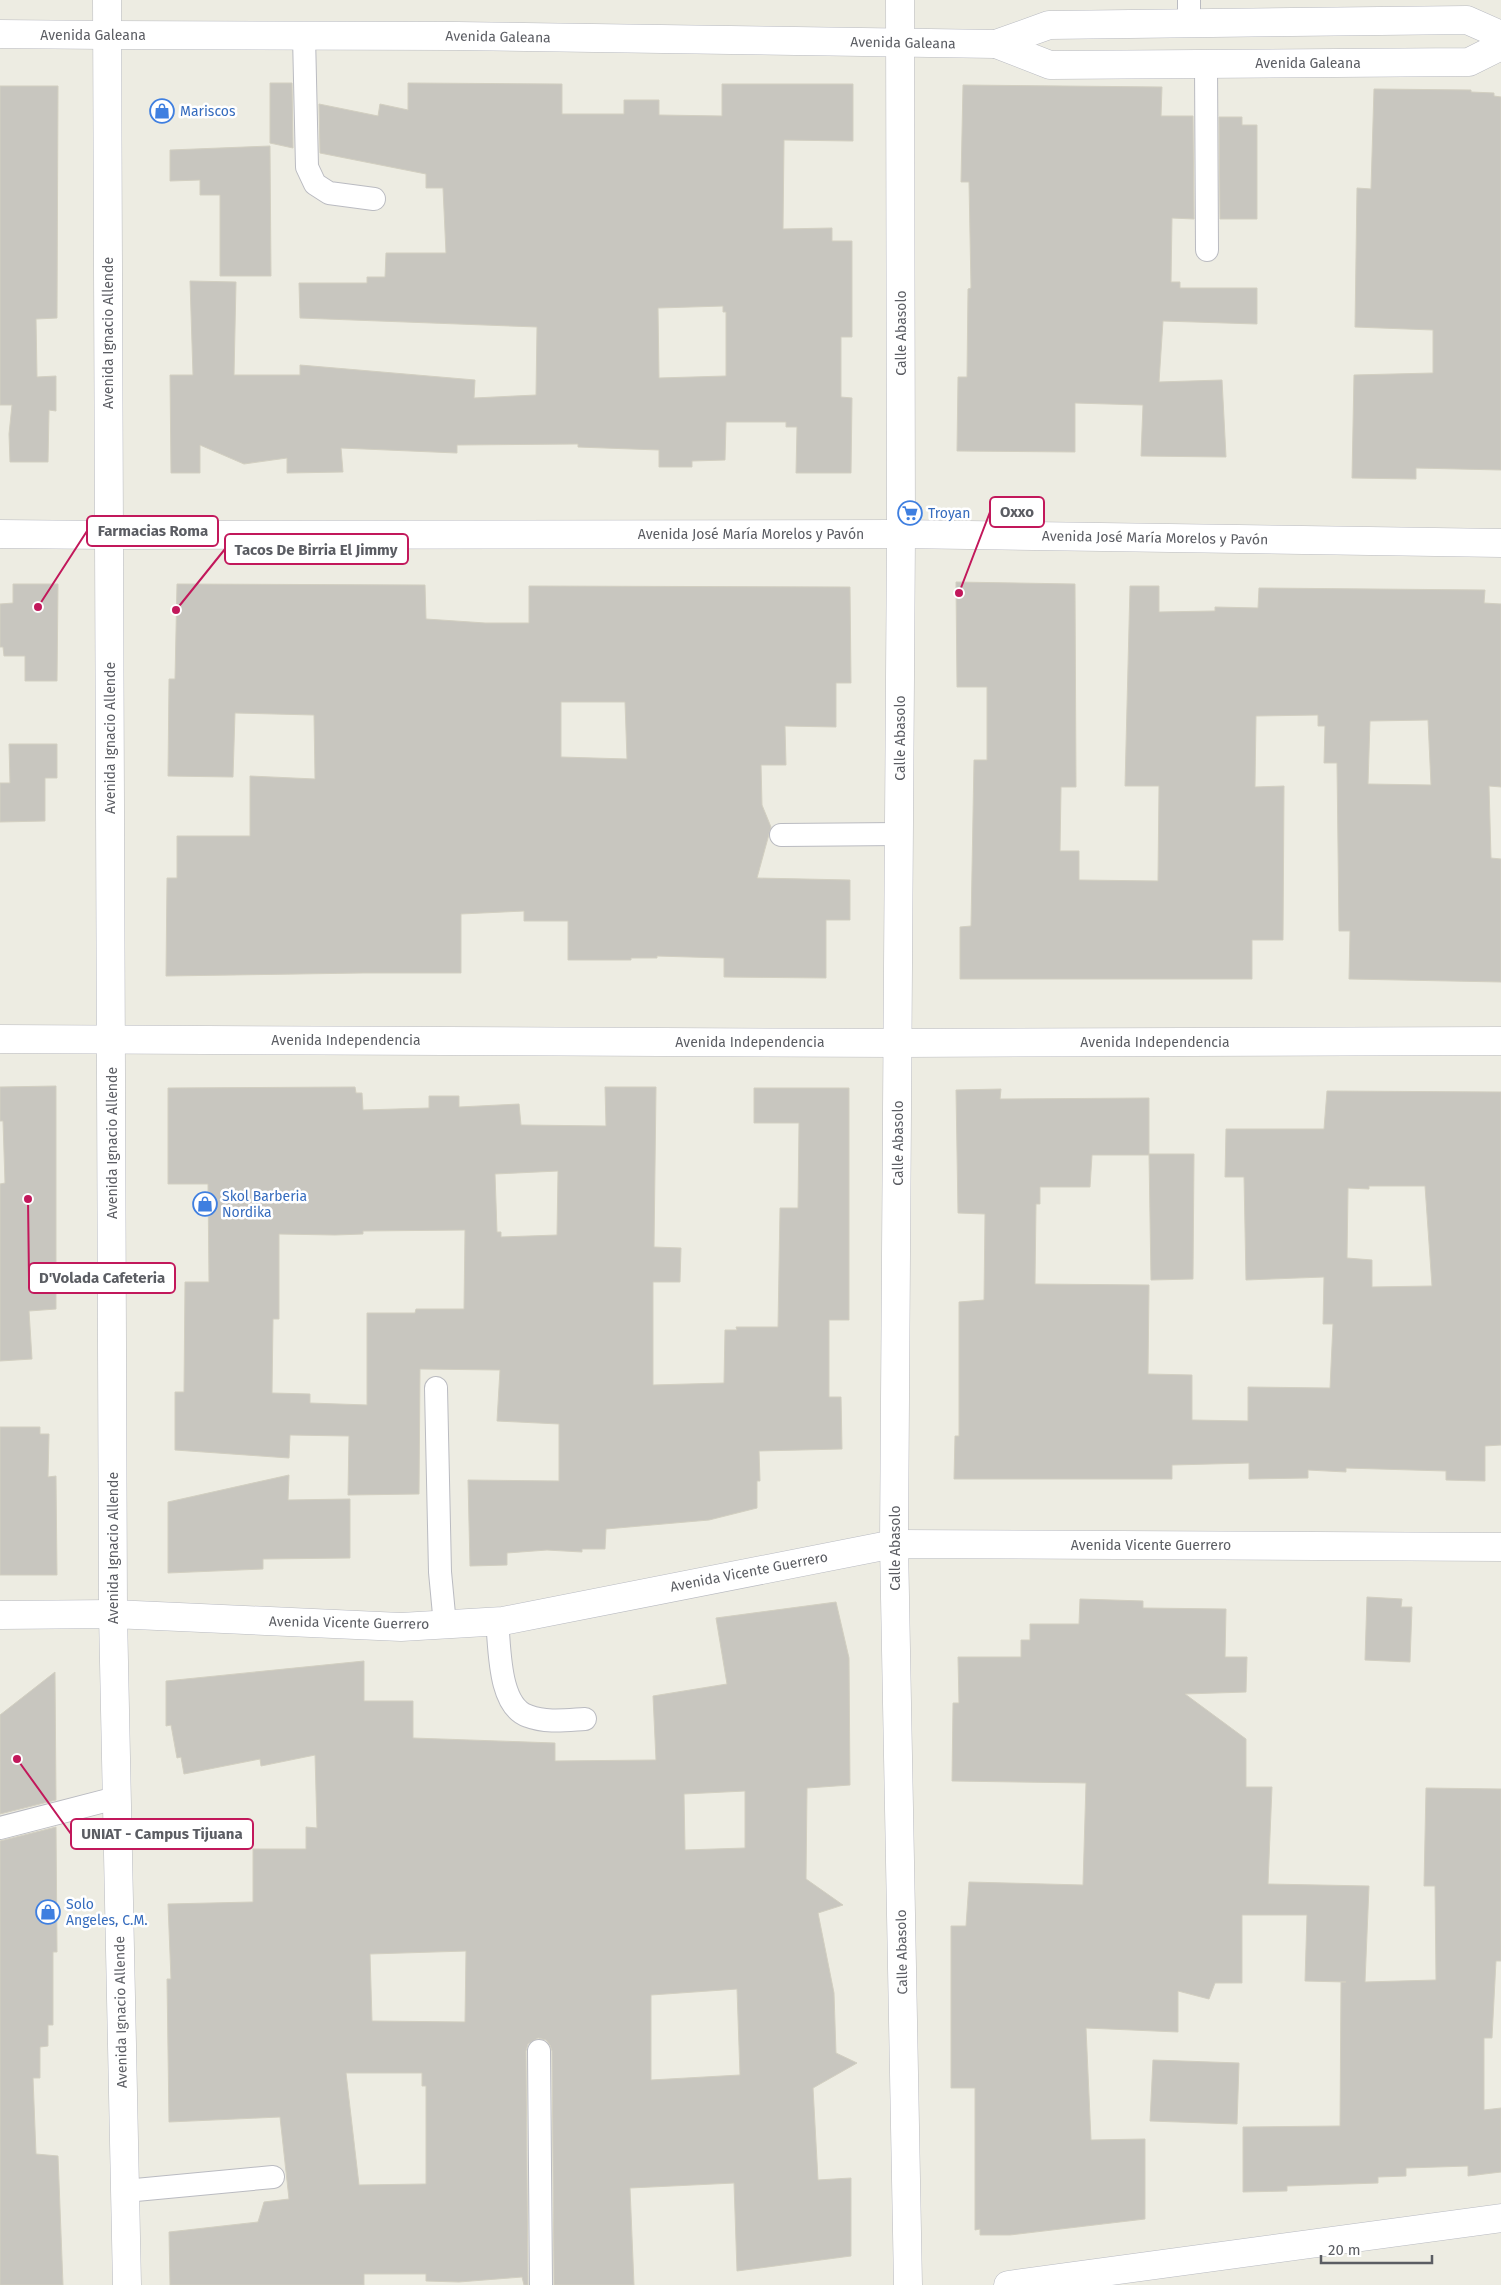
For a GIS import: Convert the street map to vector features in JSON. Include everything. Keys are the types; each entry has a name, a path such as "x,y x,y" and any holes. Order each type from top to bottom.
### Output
{"street":[{"name":"Avenida Ignacio Allende","path":"107,0 113,1614 127,2285"},
{"name":"Calle Abasolo","path":"900,0 900,834 894,1544 908,2285"},
{"name":"Avenida Galeana","path":"996,44 1049,24 1189,12 1466,20 1501,35"},
{"name":"Avenida Galeana","path":"0,34 106,36 457,36 996,44 1050,65 1469,62 1501,46"},
{"name":"Avenida José María Morelos y Pavón","path":"0,534 901,534 1501,543"},
{"name":"Avenida Independencia","path":"0,1039 899,1043 1501,1041"},
{"name":"Avenida Vicente Guerrero","path":"0,1615 113,1614 402,1628 497,1621 894,1544 1501,1547"},
{"path":"1008,2285 1501,2218"}],"lane":[{"path":"304,36 306,168 314,184 329,193 374,199"},
{"path":"1206,64 1207,250"},
{"path":"780,835 900,834"},
{"path":"436,1388 440,1572 445,1625"},
{"path":"497,1621 504,1685 512,1703 526,1716 548,1720 585,1719"},
{"path":"0,1828 116,1798"},
{"path":"540,2051 541,2285"},
{"path":"125,2191 273,2177"}],"building":[{"path":"270,83 292,83 293,148 270,143"},
{"path":"408,83 562,84 562,114 624,114 624,100 659,100 659,115 722,116 722,84 853,84 853,141 784,140 783,229 832,228 832,241 852,241 852,337 841,337 841,397 852,398 851,473 796,473 797,427 786,427 786,422 726,422 725,460 692,461 692,467 659,467 659,450 578,447 578,444 457,445 457,453 341,448 343,472 287,473 287,458 244,464 200,445 200,473 171,473 170,375 193,375 190,281 236,282 234,375 300,375 300,365 475,380 474,398 536,395 537,327 300,318 299,283 367,283 367,277 385,277 386,253 446,253 443,188 426,188 426,174 320,153 319,104 378,116 380,104 408,110","holes":["723,306 723,312 726,312 726,376 659,378 658,308"]},
{"path":"963,85 1162,87 1161,116 1193,116 1194,219 1172,218 1171,282 1180,282 1180,288 1257,288 1257,324 1163,321 1159,382 1222,380 1226,457 1141,456 1143,405 1075,403 1075,452 957,451 958,377 967,377 968,289 971,288 969,182 961,182"},
{"path":"0,86 58,86 57,318 36,319 37,377 56,376 56,411 49,410 48,462 10,462 9,434 12,405 0,405"},
{"path":"1374,89 1471,90 1471,92 1494,93 1494,96 1501,97 1501,470 1416,468 1416,479 1352,478 1354,375 1433,373 1433,330 1355,327 1357,188 1371,189"},
{"path":"1219,117 1242,117 1242,125 1257,125 1257,219 1220,219"},
{"path":"270,146 271,276 220,276 220,195 200,195 200,180 170,181 170,150"},
{"path":"956,582 1075,584 1076,787 1061,787 1060,851 1079,851 1079,880 1158,881 1159,786 1125,786 1130,586 1159,586 1159,612 1215,611 1215,607 1258,608 1259,588 1485,590 1484,603 1501,604 1501,787 1489,786 1491,858 1501,859 1501,982 1349,979 1350,931 1339,931 1337,763 1324,763 1325,726 1318,726 1318,715 1256,716 1255,787 1284,786 1283,940 1252,940 1252,979 960,979 960,927 971,926 974,760 987,760 987,687 957,687","holes":["1428,720 1431,785 1368,784 1370,721"]},
{"path":"13,584 58,584 57,681 25,681 25,656 4,656 3,647 0,647 0,604 13,603"},
{"path":"177,584 425,585 426,619 485,623 529,623 529,586 850,587 851,683 836,683 836,727 785,726 786,765 761,765 762,805 771,827 757,878 850,880 850,920 826,920 826,978 724,977 724,958 657,956 657,958 631,958 631,960 568,960 568,921 524,921 524,911 461,914 461,973 166,976 167,878 177,878 177,836 250,836 250,776 315,779 314,715 235,713 233,777 168,776 169,679 175,679","holes":["561,702 625,702 627,759 561,757"]},
{"path":"9,744 57,744 57,778 45,778 45,821 0,822 0,783 10,783"},
{"path":"56,1086 56,1309 29,1311 32,1359 0,1361 0,1184 5,1183 3,1121 0,1121 0,1087"},
{"path":"355,1087 356,1093 362,1093 363,1110 429,1108 429,1096 459,1096 459,1107 519,1104 521,1125 606,1126 605,1087 656,1087 654,1247 681,1248 680,1282 653,1282 653,1385 724,1383 725,1330 737,1330 736,1327 778,1327 780,1208 798,1208 799,1123 754,1123 754,1088 849,1088 849,1320 829,1320 829,1397 841,1397 842,1449 759,1451 760,1481 757,1481 757,1508 709,1520 606,1529 605,1549 582,1549 582,1552 547,1550 507,1553 507,1565 470,1566 468,1480 559,1481 559,1424 497,1421 500,1370 420,1369 419,1494 348,1495 349,1436 290,1435 289,1458 175,1450 175,1392 184,1392 185,1282 209,1282 208,1184 168,1184 168,1088","holes":["558,1171 557,1235 501,1237 501,1232 497,1232 495,1174","465,1230 464,1309 416,1309 415,1313 367,1313 367,1405 310,1403 310,1394 272,1393 273,1319 279,1319 279,1234 335,1235 363,1234 363,1231"]},
{"path":"1001,1089 1000,1099 1149,1098 1149,1155 1092,1155 1090,1187 1040,1187 1040,1204 1036,1204 1035,1284 1149,1285 1148,1374 1192,1375 1192,1420 1248,1421 1248,1387 1330,1388 1333,1324 1323,1324 1324,1277 1246,1280 1244,1177 1225,1177 1226,1129 1324,1129 1327,1091 1501,1092 1501,1445 1485,1446 1485,1481 1446,1480 1446,1471 1346,1468 1346,1472 1308,1470 1308,1478 1249,1479 1249,1463 1172,1465 1172,1479 954,1479 955,1436 959,1436 959,1302 984,1300 985,1214 958,1213 956,1090","holes":["1369,1186 1425,1186 1432,1286 1372,1287 1372,1260 1347,1258 1348,1188 1369,1189"]},
{"path":"1149,1154 1194,1154 1193,1279 1151,1280"},
{"path":"0,1427 40,1427 40,1434 49,1434 48,1477 56,1476 57,1575 0,1575"},
{"path":"289,1475 288,1500 350,1499 350,1558 263,1559 263,1569 168,1573 168,1502"},
{"path":"1367,1597 1402,1599 1401,1607 1412,1607 1410,1662 1365,1660"},
{"path":"1080,1599 1143,1601 1143,1608 1226,1609 1225,1657 1247,1657 1246,1692 1185,1694 1246,1739 1246,1787 1272,1787 1268,1884 1369,1886 1365,1982 1436,1980 1435,1886 1424,1886 1426,1788 1501,1789 1501,1961 1496,1961 1492,2038 1484,2038 1484,2110 1501,2108 1501,2172 1468,2176 1468,2166 1406,2168 1406,2176 1378,2177 1378,2183 1287,2186 1287,2191 1243,2192 1243,2127 1340,2126 1341,1982 1346,1982 1305,1981 1307,1915 1242,1915 1242,1983 1215,1983 1209,1999 1178,1991 1178,2032 1086,2028 1091,2140 1145,2139 1145,2219 1010,2235 980,2235 980,2229 975,2230 975,2088 951,2088 951,1926 966,1926 969,1882 1083,1885 1086,1783 952,1781 953,1703 959,1703 958,1657 1021,1657 1021,1640 1030,1640 1030,1624 1079,1624"},
{"path":"836,1602 849,1658 850,1785 807,1788 806,1879 843,1905 818,1913 834,1993 836,2053 857,2063 813,2088 818,2180 851,2178 851,2256 737,2271 734,2183 630,2188 634,2285 554,2285 552,2051 546,2040 538,2038 528,2044 526,2051 528,2285 524,2285 522,2277 459,2282 426,2281 426,2274 364,2274 364,2285 170,2285 169,2232 258,2222 264,2202 289,2199 280,2117 169,2122 167,1979 171,1979 168,1904 253,1902 253,1849 306,1849 306,1827 317,1828 315,1755 261,1766 260,1759 184,1774 181,1757 177,1758 171,1725 166,1726 166,1681 364,1661 364,1701 413,1701 413,1738 555,1743 555,1761 656,1760 653,1696 727,1684 716,1618","holes":["745,1791 745,1848 685,1850 684,1794","466,1951 465,2022 372,2021 370,1954","737,1989 740,2075 651,2080 651,1995","346,2073 422,2073 422,2086 426,2086 426,2184 359,2185"]},
{"path":"55,1672 56,1800 0,1814 0,1715"},
{"path":"56,1827 57,1952 53,1952 53,2025 48,2025 48,2046 40,2047 40,2078 33,2078 36,2154 58,2156 63,2285 0,2285 0,1841"},
{"path":"1153,2060 1239,2063 1237,2124 1150,2121"}],"place":[{"name":"Mariscos","path":"162,111"},
{"name":"Troyan","path":"910,513"},
{"name":"Oxxo","path":"959,593"},
{"name":"Farmacias Roma","path":"38,607"},
{"name":"Tacos De Birria El Jimmy","path":"176,610"},
{"name":"D'Volada Cafeteria","path":"28,1199"},
{"name":"Skol Barberia Nordika","path":"205,1204"},
{"name":"UNIAT - Campus Tijuana","path":"17,1759"},
{"name":"Solo Angeles, C.M.","path":"48,1912"}]}
